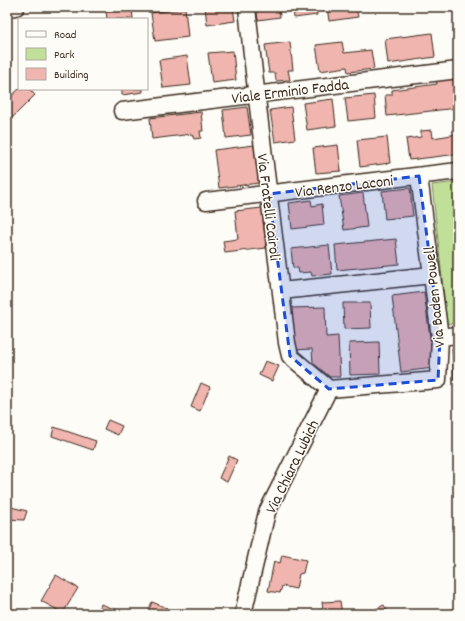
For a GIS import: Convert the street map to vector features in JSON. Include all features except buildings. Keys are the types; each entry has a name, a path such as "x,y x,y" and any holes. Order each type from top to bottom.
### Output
{"street":[{"path":"7,8 16,7"},
{"name":"Via Fratelli Cairoli","path":"247,7 286,343 290,356 328,389"},
{"name":"Viale Erminio Fadda","path":"122,110 458,70"},
{"name":"Via Renzo Laconi","path":"206,201 458,172"},
{"name":"Via Baden Powell","path":"328,389 438,380 440,337 419,176"},
{"path":"281,291 432,275"},
{"path":"440,337 458,335"},
{"name":"Via Chiara Lubich","path":"243,614 268,512 328,389"}],"highlighted area":[{"path":"419,176 440,337 438,380 329,389 290,356 269,194"}],"green space":[{"path":"458,182 458,323 447,324 432,185"}]}
